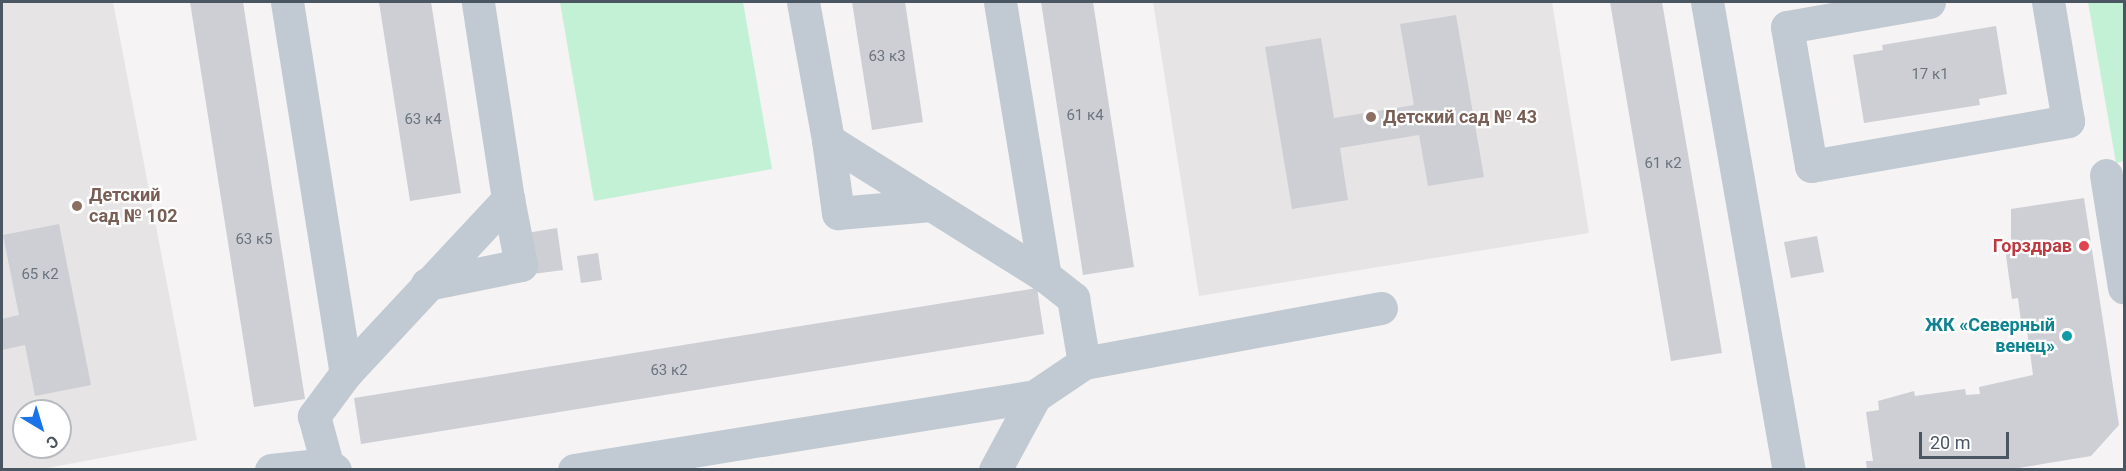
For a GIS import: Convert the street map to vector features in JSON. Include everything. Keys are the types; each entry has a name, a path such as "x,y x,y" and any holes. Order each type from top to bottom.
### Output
{"lane":[{"path":"287,2 346,373"},
{"path":"427,284 520,265 478,2"},
{"path":"803,2 828,140 838,213 931,205"},
{"path":"1000,2 1045,276"},
{"path":"1707,2 1789,470"},
{"path":"1929,2 1787,27 1811,166 2068,121 2048,2"},
{"path":"828,140 1045,276 1072,298 1084,363"},
{"path":"2106,176 2124,288"},
{"path":"271,470 331,467 314,416 346,373 508,198"},
{"path":"574,470 755,455 1035,396 1084,363 1381,308"},
{"path":"995,470 1035,396"}],"shaded area":[{"name":"Детский сад № 102","path":"2,2 113,2 197,440 42,469 2,469"},
{"name":"Детский сад № 43","path":"1153,2 1552,2 1589,233 1199,296"}],"green space":[{"path":"560,2 743,2 772,169 594,201"},
{"path":"2088,2 2124,2 2124,161 2116,163"}],"building":[{"path":"190,2 243,2 305,399 254,407"},
{"path":"379,2 431,2 461,193 410,201"},
{"path":"852,2 905,2 923,122 872,130"},
{"path":"1041,2 1093,2 1134,267 1083,275"},
{"path":"1610,2 1662,2 1722,353 1671,361"},
{"name":"Детский сад № 43","path":"1456,15 1484,177 1428,186 1419,135 1340,148 1348,200 1292,209 1265,47 1321,38 1334,118 1414,105 1400,24"},
{"path":"1996,26 2007,94 1979,99 1980,105 1864,123 1853,55 1883,50 1882,45"},
{"name":"ЖК «Северный венец»","path":"2084,198 2119,425 2091,456 2006,470 1867,470 1866,461 1873,461 1866,412 1879,410 1878,401 1914,391 1915,396 1965,389 1966,395 1980,394 1979,387 2033,375 2027,330 2022,330 2018,298 2012,299 2004,241 2011,241 2011,209"},
{"path":"59,224 91,385 35,396 25,345 2,350 2,319 19,315 3,235"},
{"path":"557,228 563,270 533,274 527,233"},
{"path":"1817,236 1824,272 1791,278 1784,242"},
{"path":"598,253 602,280 581,283 577,256"},
{"path":"1037,288 1044,334 361,444 354,398"}],"place":[{"name":"Детский сад № 43","path":"1371,117"},
{"name":"Детский сад № 102","path":"77,206"},
{"name":"Горздрав","path":"2084,246"},
{"name":"ЖК «Северный венец»","path":"2067,336"}]}
